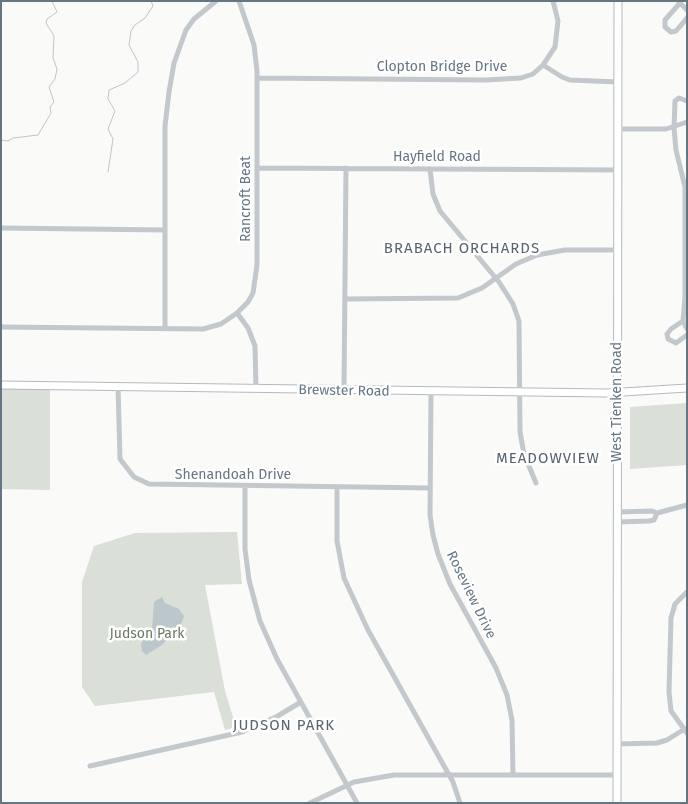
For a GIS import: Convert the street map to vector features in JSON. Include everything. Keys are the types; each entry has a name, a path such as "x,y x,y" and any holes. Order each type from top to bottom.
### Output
{"street":[{"path":"165,329 165,126 174,63 186,30 194,19 216,1"},
{"name":"Rancroft Beat","path":"237,313 248,302 256,282 257,168 257,78 254,44 239,1"},
{"path":"554,1 558,20 558,37 555,47 543,65 570,80 618,82"},
{"name":"West Tienken Road","path":"617,803 618,1"},
{"path":"687,10 680,2 665,20 665,27 671,32 676,31 687,18"},
{"name":"Clopton Bridge Drive","path":"257,78 505,80 521,78 532,74 543,65"},
{"path":"687,101 679,98 676,101 674,128 685,198 686,291 683,322 687,329"},
{"path":"618,130 674,128 687,122"},
{"name":"Hayfield Road","path":"257,168 618,170"},
{"path":"344,391 346,168"},
{"path":"430,168 433,194 440,211 496,278 508,295 519,321 521,443 528,466 536,483"},
{"path":"1,228 165,230"},
{"path":"345,299 458,298 470,294 516,264 549,252 617,250"},
{"path":"1,327 165,329 213,327 237,313 248,328 255,346 256,389"},
{"path":"683,322 671,329 667,334 668,339 676,343 687,335"},
{"name":"Brewster Road","path":"1,385 519,393 618,393 687,388"},
{"name":"Shenandoah Drive","path":"118,386 120,459 134,478 155,486 430,488"},
{"name":"Roseview Drive","path":"431,392 430,515 438,554 450,584 496,668 507,696 512,720 513,774"},
{"path":"246,486 245,549 249,580 268,640 357,803"},
{"path":"336,487 337,542 344,578 368,630 453,782 460,803"},
{"path":"617,522 650,521 654,520 657,514 687,505"},
{"path":"617,512 652,511 657,514"},
{"path":"617,744 657,743 685,731 670,706 669,656 670,618 675,604 687,592"},
{"path":"90,766 242,732 276,717 301,702"},
{"path":"310,803 348,785 394,776 447,774 617,775"}],"green space":[{"path":"1,389 50,389 50,490 1,489"},
{"path":"687,403 687,465 630,469 630,407"},
{"name":"Judson Park","path":"237,532 242,584 205,585 225,691 236,727 225,730 214,692 95,706 82,687 82,582 94,546 135,533"}],"shaded area":[{"path":"162,597 165,603 179,609 184,616 182,622 162,645 146,655 142,651 141,644 144,637 152,629 154,602"}],"waterway":[{"path":"1,140 8,141 13,138 38,135 51,113 50,107 54,102 49,87 55,79 57,69 53,58 54,36 46,23 47,19 57,12 52,1"},
{"path":"108,172 113,139 108,129 115,111 108,99 109,90 125,83 138,72 138,62 129,45 131,31 135,25 145,18 153,6 151,1"}],"district":[{"name":"BRABACH ORCHARDS","path":"462,249"},
{"name":"MEADOWVIEW","path":"548,459"},
{"name":"JUDSON PARK","path":"284,726"}]}
